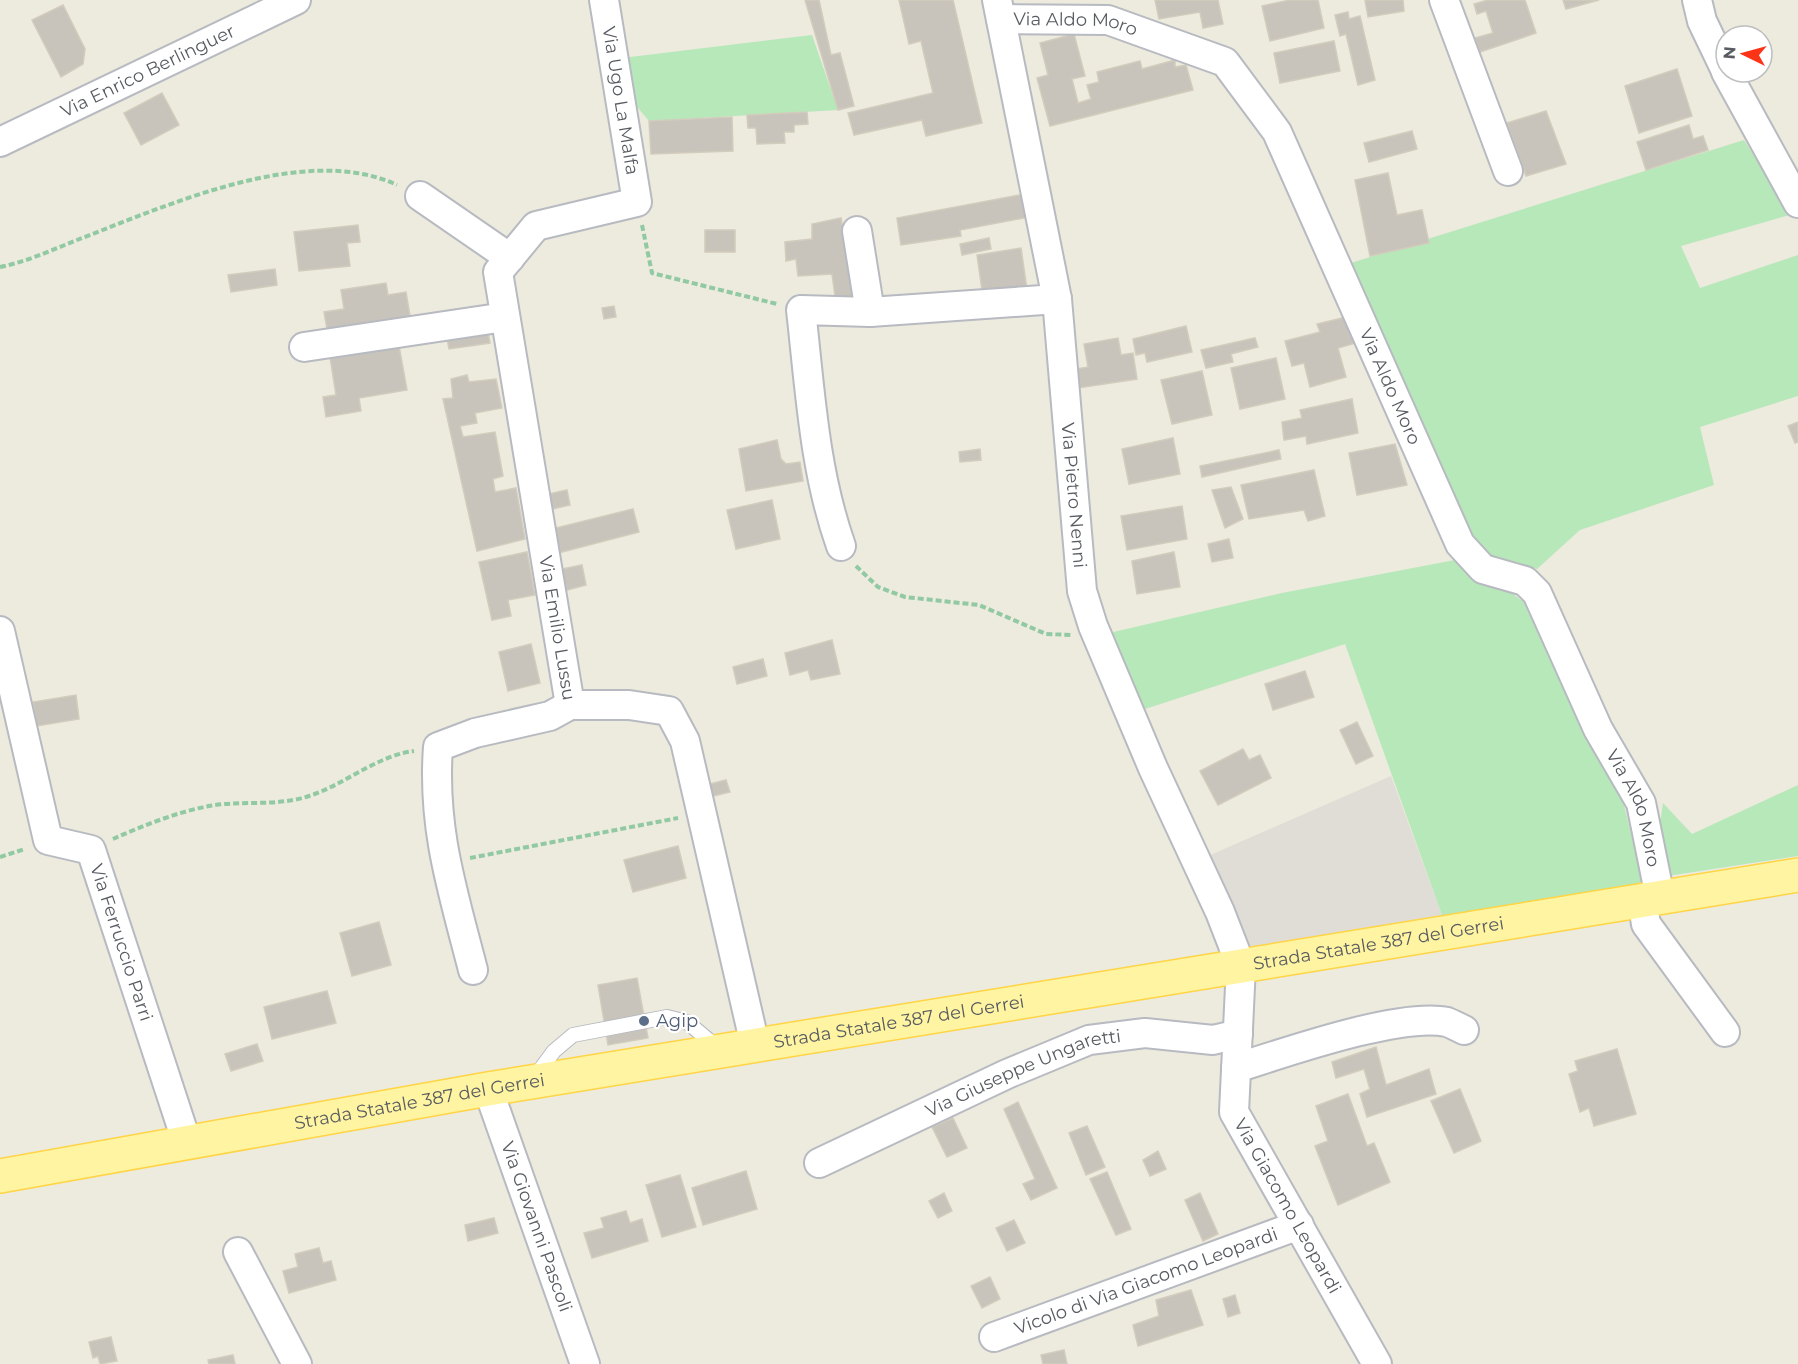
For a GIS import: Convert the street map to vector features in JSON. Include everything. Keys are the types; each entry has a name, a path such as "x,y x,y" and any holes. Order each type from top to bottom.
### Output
{"main road":[{"name":"Strada Statale 387 del Gerrei","path":"0,1176 720,1050 1798,875"}],"street":[{"name":"Via Ugo La Malfa","path":"604,0 637,202"},
{"path":"1444,0 1508,171"},
{"path":"1697,0 1702,21 1714,46"},
{"name":"Via Enrico Berlinguer","path":"0,142 282,3"},
{"name":"Via Pietro Nenni","path":"999,10 1057,299 1082,591 1096,633 1153,768 1220,912 1241,966"},
{"name":"Via Aldo Moro","path":"999,10 1107,20 1225,62 1277,132 1460,544 1483,569 1525,581 1537,593 1598,729 1641,803 1651,899 1646,924 1725,1032"},
{"path":"1733,84 1798,203"},
{"path":"420,196 510,258"},
{"name":"Via Emilio Lussu","path":"637,202 536,226 498,272 570,705 629,705 669,711 685,741 755,1045"},
{"path":"857,231 870,312"},
{"path":"841,546 829,512 816,446 801,310 870,312 1057,299"},
{"path":"304,347 505,317"},
{"name":"Via Ferruccio Parri","path":"0,631 48,840 92,850 188,1143"},
{"path":"473,970 438,826 435,786 438,747 476,734 550,716 570,705"},
{"name":"Via Giacomo Leopardi","path":"1241,966 1234,1112 1377,1364"},
{"path":"1236,1068 1320,1042 1405,1023 1446,1022 1464,1030"},
{"name":"Via Giuseppe Ungaretti","path":"819,1162 1007,1074 1089,1040 1145,1033 1213,1040 1238,1034"},
{"name":"Via Giovanni Pascoli","path":"488,1089 585,1364"},
{"name":"Vicolo di Via Giacomo Leopardi","path":"994,1337 1299,1225"},
{"path":"238,1252 297,1364"}],"path":[{"path":"0,267 191,197 272,176 313,171 350,171 378,176 420,196"},
{"path":"637,202 652,273 801,310"},
{"path":"841,546 853,563 878,588 906,597 979,605 1046,634 1096,633"},
{"path":"92,850 131,831 207,806 244,802 270,803 308,796 407,752 438,747"},
{"path":"447,867 478,855 665,819 702,815"}],"shaded area":[{"path":"1391,776 1443,918 1225,954 1183,867"}],"green space":[{"path":"812,35 838,110 649,121 633,102 622,58"},
{"path":"1744,140 1793,214 1681,246 1700,288 1798,255 1798,396 1700,427 1714,485 1580,530 1537,569 1524,565 1498,564 1479,550 1451,494 1351,263"},
{"path":"1460,559 1472,579 1513,594 1524,602 1593,750 1622,797 1644,887 1443,918 1345,644 1142,710 1109,633 1282,593"},
{"path":"1798,785 1798,856 1668,876 1660,824 1663,803 1692,834"}],"building":[{"path":"805,0 819,0 831,55 840,53 854,106 838,110"},
{"path":"899,0 953,0 982,123 926,136 922,120 854,135 848,113 933,93 921,41 909,44"},
{"path":"1155,0 1218,0 1223,24 1203,28 1200,12 1159,19"},
{"path":"1290,0 1318,0 1324,28 1270,41 1262,6"},
{"path":"1365,0 1403,0 1404,11 1368,17"},
{"path":"1488,0 1525,0 1536,33 1480,52 1475,38 1493,33 1486,11 1477,14 1474,4"},
{"path":"1563,0 1599,0 1566,9"},
{"path":"63,5 85,49 83,64 61,77 32,20"},
{"path":"1348,12 1349,19 1360,16 1375,80 1358,85 1346,34 1340,36 1335,15"},
{"path":"1074,34 1085,76 1072,79 1078,103 1091,99 1087,85 1099,82 1097,72 1140,61 1142,69 1175,60 1175,67 1186,65 1193,90 1050,126 1037,78 1048,75 1040,43"},
{"path":"1334,41 1340,71 1280,83 1274,53"},
{"path":"1677,69 1692,116 1639,133 1625,86"},
{"path":"162,93 179,125 141,145 124,113"},
{"path":"1546,111 1566,164 1526,176 1507,123"},
{"path":"807,112 808,124 794,125 794,132 784,132 785,143 757,144 756,128 748,128 747,115"},
{"path":"732,117 733,151 651,154 649,121"},
{"path":"1689,125 1693,139 1703,136 1708,150 1646,170 1637,142"},
{"path":"1412,131 1417,149 1369,162 1364,143"},
{"path":"1388,173 1397,215 1422,210 1429,243 1370,256 1355,180"},
{"path":"1025,194 1029,217 960,230 961,236 901,245 897,218"},
{"path":"841,218 856,297 835,296 832,274 798,276 796,259 786,261 785,242 812,239 812,224"},
{"path":"358,225 360,242 347,243 350,266 299,271 294,232"},
{"path":"705,230 735,230 735,252 705,252"},
{"path":"989,238 991,249 962,255 960,244"},
{"path":"1021,248 1027,290 983,297 977,255"},
{"path":"275,269 277,285 231,292 228,275"},
{"path":"386,283 388,295 406,292 410,316 327,329 324,312 344,309 341,290"},
{"path":"614,306 616,317 604,319 602,308"},
{"path":"1351,316 1359,342 1338,348 1346,377 1310,387 1304,363 1292,366 1285,341 1320,332 1317,324"},
{"path":"1186,326 1192,352 1147,362 1145,353 1136,355 1133,339"},
{"path":"488,332 490,343 449,349 447,338"},
{"path":"1118,338 1121,355 1133,353 1137,379 1078,388 1076,369 1088,367 1084,344"},
{"path":"1255,338 1258,347 1231,354 1233,362 1206,368 1201,350"},
{"path":"399,346 407,390 359,398 361,411 326,417 323,397 336,395 330,357"},
{"path":"1276,358 1285,399 1240,409 1231,368"},
{"path":"1202,371 1212,415 1172,424 1161,380"},
{"path":"467,375 469,382 496,379 502,408 475,413 477,423 460,426 463,437 495,432 503,476 493,479 495,492 516,488 525,539 477,551 443,399 453,398 451,379"},
{"path":"1352,399 1358,433 1307,444 1306,436 1284,440 1282,422 1302,418 1300,410"},
{"path":"1798,422 1798,442 1795,443 1788,426"},
{"path":"1173,438 1180,474 1129,484 1122,449"},
{"path":"777,440 781,459 786,464 800,462 803,481 746,491 739,449"},
{"path":"1395,444 1407,485 1357,495 1349,453"},
{"path":"980,449 981,460 960,462 959,452"},
{"path":"1279,450 1281,459 1202,477 1200,466"},
{"path":"1314,470 1325,516 1308,521 1304,510 1249,519 1241,485"},
{"path":"1231,487 1243,519 1225,528 1212,490"},
{"path":"567,490 570,505 548,510 544,495"},
{"path":"772,500 780,539 736,549 727,510"},
{"path":"1182,506 1187,539 1127,550 1121,516"},
{"path":"633,509 639,532 558,553 552,529"},
{"path":"1229,539 1233,558 1212,562 1208,544"},
{"path":"527,552 535,595 508,600 511,616 492,620 479,562"},
{"path":"1174,552 1180,587 1137,594 1132,561"},
{"path":"582,565 586,585 567,590 562,569"},
{"path":"832,640 840,674 811,680 808,670 790,675 785,653"},
{"path":"531,644 540,683 508,691 499,652"},
{"path":"763,659 767,676 737,684 733,667"},
{"path":"1305,671 1314,697 1273,710 1265,684"},
{"path":"76,695 79,719 37,726 33,702"},
{"path":"1357,722 1373,756 1356,764 1340,730"},
{"path":"1243,749 1249,760 1260,755 1271,778 1218,805 1200,771"},
{"path":"726,780 730,792 709,797 706,785"},
{"path":"678,846 686,878 633,892 624,860"},
{"path":"379,922 391,965 352,976 340,933"},
{"path":"637,978 648,1038 608,1045 598,985"},
{"path":"327,991 336,1023 272,1039 264,1007"},
{"path":"257,1044 263,1061 231,1071 225,1054"},
{"path":"1376,1047 1386,1085 1429,1069 1436,1094 1367,1117 1360,1094 1370,1089 1364,1069 1336,1078 1332,1062"},
{"path":"1617,1049 1636,1114 1594,1126 1589,1108 1580,1112 1569,1074 1578,1071 1575,1061"},
{"path":"1460,1089 1481,1141 1454,1153 1431,1101"},
{"path":"1348,1094 1367,1146 1374,1143 1390,1182 1338,1205 1315,1146 1328,1141 1316,1106"},
{"path":"1018,1102 1057,1188 1031,1200 1023,1184 1035,1179 1004,1109"},
{"path":"953,1118 967,1148 947,1157 932,1127"},
{"path":"1087,1126 1105,1167 1086,1175 1069,1133"},
{"path":"1158,1151 1166,1169 1150,1176 1143,1160"},
{"path":"746,1171 757,1209 703,1225 692,1188"},
{"path":"1107,1172 1131,1229 1116,1235 1090,1179"},
{"path":"680,1175 696,1227 662,1237 646,1185"},
{"path":"944,1193 952,1211 938,1218 929,1201"},
{"path":"1200,1193 1218,1234 1203,1241 1185,1200"},
{"path":"626,1211 630,1223 642,1219 648,1241 592,1258 584,1233 604,1228 601,1218"},
{"path":"494,1218 498,1233 468,1241 465,1225"},
{"path":"1014,1220 1025,1243 1007,1251 996,1228"},
{"path":"319,1248 323,1263 331,1261 336,1280 289,1293 283,1271 298,1267 295,1254"},
{"path":"990,1277 1000,1299 982,1308 971,1286"},
{"path":"1191,1290 1203,1325 1138,1346 1133,1325 1159,1316 1156,1300"},
{"path":"1235,1295 1240,1313 1228,1317 1223,1299"},
{"path":"111,1337 117,1361 100,1364 98,1356 93,1358 89,1342"},
{"path":"1064,1350 1067,1364 1043,1364 1041,1355"},
{"path":"233,1355 235,1364 209,1364 208,1360"}],"place":[{"name":"Agip","path":"644,1021"}]}
